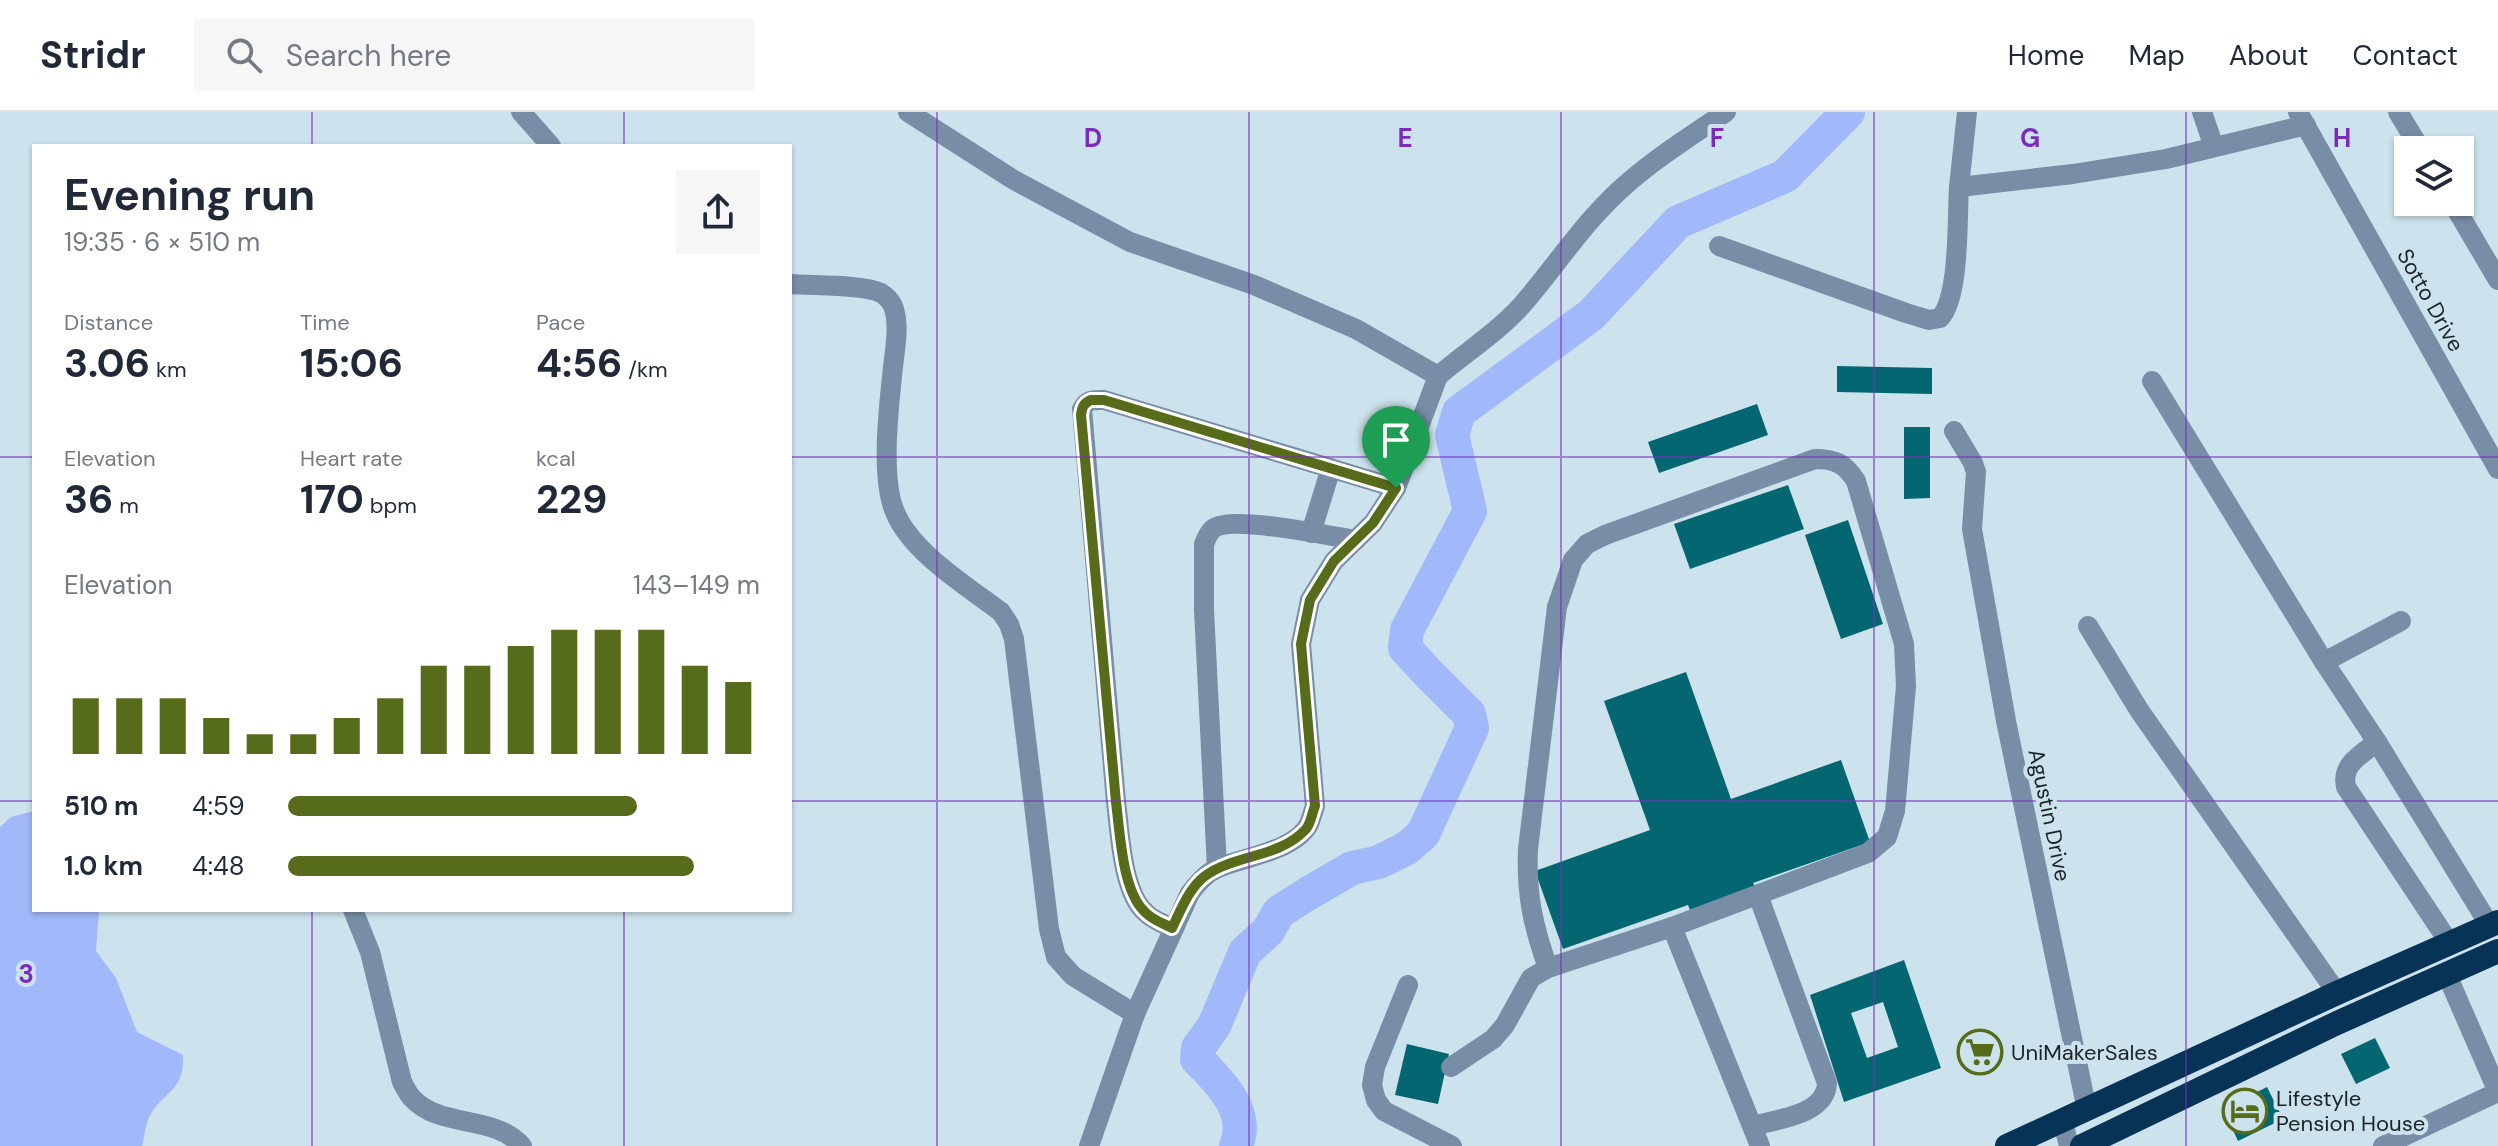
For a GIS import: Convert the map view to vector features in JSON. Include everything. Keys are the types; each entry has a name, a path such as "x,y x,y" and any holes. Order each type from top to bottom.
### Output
{"highway":[{"path":"2007,1146 2494,924"},
{"path":"2082,1146 2337,1023 2498,951"}],"street":[{"path":"521,112 549,144"},
{"path":"908,112 1014,180 1130,242 1254,285 1356,329 1438,376"},
{"path":"1089,1146 1135,1014 1190,893 1217,868 1271,851 1293,840 1308,827 1315,806 1301,644 1310,600 1334,561 1383,511 1396,488 1438,376 1501,326 1523,304 1585,226 1622,187 1726,112"},
{"path":"1719,246 1906,313 1929,320 1940,318 1952,294 1967,112"},
{"path":"2202,112 2214,147"},
{"path":"2398,112 2413,136"},
{"path":"1959,187 2166,159 2302,119"},
{"name":"Sotto Drive","path":"2302,119 2498,469"},
{"path":"2460,216 2498,280"},
{"path":"792,284 872,289 885,295 892,304 896,338 887,478 894,512 907,533 929,556 1001,612 1009,624 1014,639 1049,929 1056,957 1073,976 1135,1014"},
{"path":"2152,381 2324,662 2494,924"},
{"path":"1172,928 1141,910 1132,892 1124,858 1116,802 1082,409 1085,402 1104,400 1396,488"},
{"name":"Agustin Drive","path":"1954,431 1976,472 1972,529 2006,721 2087,1110"},
{"path":"1451,1067 1493,1039 1505,1025 1531,978 1548,968 1672,927 1868,853 1887,837 1895,811 1906,686 1904,644 1856,481 1840,463 1815,459 1605,535 1587,544 1573,560 1557,607 1528,849 1530,908 1548,968"},
{"path":"1311,533 1331,468"},
{"path":"1217,868 1204,610 1204,544 1208,534 1225,524 1246,524 1356,540"},
{"path":"2324,662 2401,621"},
{"path":"2088,626 2139,710 2337,993"},
{"path":"2377,742 2346,768 2346,787 2450,944"},
{"path":"1672,927 1756,1136 1812,1109 1827,1092 1824,1072 1758,895"},
{"path":"354,912 370,952 402,1082 411,1098 440,1115 509,1134 522,1146"},
{"path":"2383,1146 2498,1092 2447,975"},
{"path":"1408,985 1375,1067 1372,1085 1376,1100 1384,1111 1452,1146"},
{"path":"2063,1122 2069,1146"}],"water":[{"path":"32,812 32,912 99,912 96,951 116,978 137,1032 183,1055 179,1081 151,1113 142,1146 0,1146 0,827 11,817"}],"building":[{"path":"1837,366 1932,368 1932,394 1837,392"},
{"path":"1757,404 1768,435 1659,473 1648,442"},
{"path":"1904,427 1930,427 1930,498 1904,499"},
{"path":"1788,485 1804,529 1690,569 1674,524"},
{"path":"1848,520 1883,624 1841,639 1805,535"},
{"path":"1686,672 1731,799 1841,760 1870,842 1753,883 1755,886 1690,910 1688,905 1563,949 1535,871 1650,830 1604,701"},
{"path":"1904,960 1941,1068 1844,1102 1810,995","holes":["1883,1002 1898,1047 1867,1058 1851,1013"]},
{"path":"2375,1038 2390,1068 2356,1084 2341,1054"},
{"path":"1407,1044 1449,1054 1438,1104 1395,1095"},
{"path":"2267,1087 2283,1119 2238,1141 2223,1109"}],"waterway":[{"path":"1236,1146 1240,1133 1236,1109 1223,1087 1197,1059 1198,1048 1214,1026 1245,952 1268,931 1279,912 1352,868 1379,862 1407,848 1423,834 1472,728 1469,714 1405,648 1407,630 1470,511 1452,435 1459,412 1591,315 1678,222 1785,176 1848,112"}],"place":[{"name":"UniMakerSales","path":"1980,1052"},
{"name":"Lifestyle Pension House","path":"2245,1111"}],"route":[{"path":"1104,400 1396,488 1373,523 1334,561 1310,600 1301,644 1315,806 1308,827 1293,840 1271,851 1217,868 1203,878 1190,893 1172,928 1152,918 1141,910 1132,892 1116,802 1081,415 1085,402 1104,400"}]}
